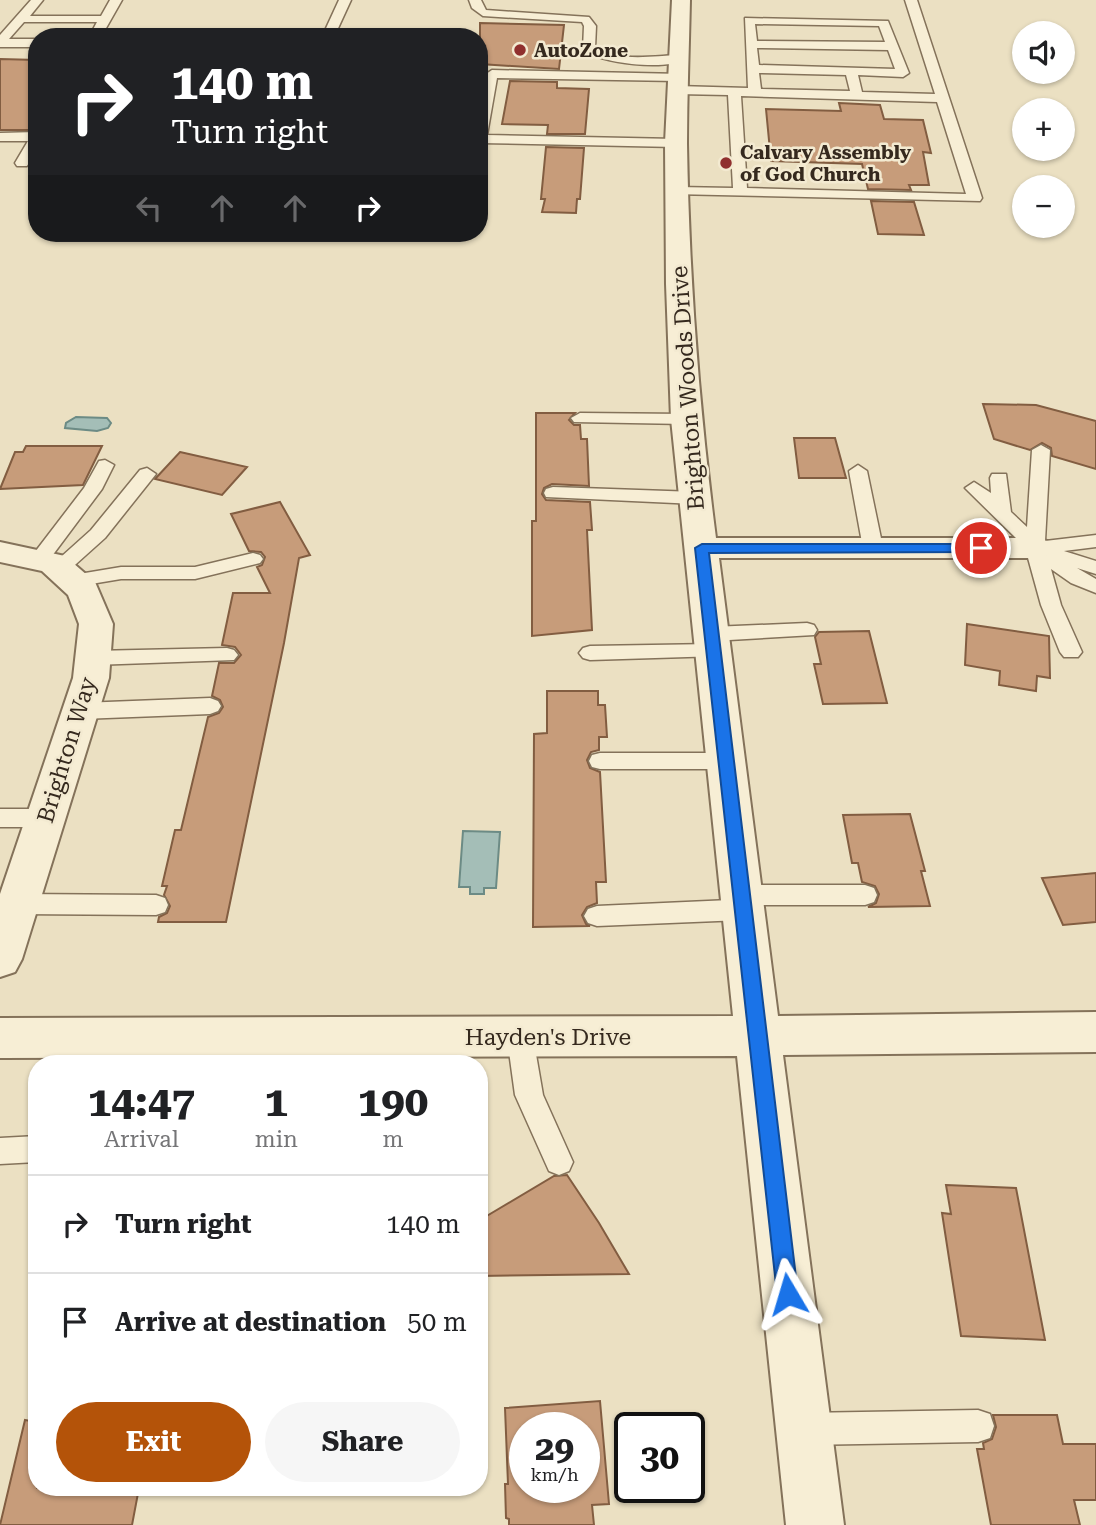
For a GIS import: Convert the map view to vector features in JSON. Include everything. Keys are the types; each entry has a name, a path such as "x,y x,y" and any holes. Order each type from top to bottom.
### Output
{"street":[{"name":"Brighton Woods Drive","path":"681,0 676,143 679,284 686,419 814,1525"},
{"path":"702,548 1035,548"},
{"path":"0,551 57,570"},
{"name":"Brighton Way","path":"0,959 92,678 96,624 83,590 57,570"},
{"name":"Hayden's Drive","path":"0,1038 757,1036 1096,1032"}],"lane":[{"path":"0,43 37,0"},
{"path":"100,28 116,0"},
{"path":"332,28 345,0"},
{"path":"677,191 975,198 911,0"},
{"path":"478,1 476,6 483,13 585,19 590,26 589,49 596,54 734,92 944,98"},
{"path":"21,19 105,19"},
{"path":"753,69 903,72 884,23 749,20 751,44 753,69 755,93"},
{"path":"0,43 28,43"},
{"path":"751,44 893,46"},
{"path":"851,71 856,96"},
{"path":"488,75 678,76"},
{"path":"734,92 740,192"},
{"path":"0,137 28,137"},
{"path":"488,138 676,143"},
{"path":"22,163 28,153"},
{"path":"580,418 686,419"},
{"path":"1041,450 1035,548 1051,605 1071,652"},
{"path":"57,570 105,465"},
{"path":"858,471 873,548"},
{"path":"57,570 98,534 147,474"},
{"path":"999,478 1002,513"},
{"path":"974,488 1035,548 1076,579 1096,587"},
{"path":"553,493 696,498"},
{"path":"1035,548 1096,541"},
{"path":"1035,548 1096,568"},
{"path":"57,570 195,573 253,559"},
{"path":"590,653 807,630"},
{"path":"93,658 228,655"},
{"path":"81,711 210,706"},
{"path":"600,761 726,761"},
{"path":"0,818 46,818"},
{"path":"597,916 741,902 865,894"},
{"path":"18,904 156,905"},
{"path":"520,1037 528,1095 559,1162"},
{"path":"0,1151 28,1149"},
{"path":"803,1429 978,1426"}],"water":[{"path":"76,417 107,418 111,423 108,428 97,431 65,428 66,423"},
{"path":"463,831 500,832 496,888 484,888 484,894 470,894 470,887 459,887"}],"building":[{"name":"AutoZone","path":"480,23 564,25 559,69 488,65 488,28 480,28"},
{"path":"0,59 28,60 28,130 0,130"},
{"path":"510,81 557,82 557,88 589,89 585,134 547,134 548,125 502,124"},
{"path":"839,103 880,105 884,119 923,120 931,153 923,152 929,185 909,185 911,190 868,189 862,164 771,161 766,109 841,111"},
{"path":"546,147 584,148 580,199 577,199 576,213 542,212 545,199 541,199"},
{"path":"871,201 914,202 924,235 878,234"},
{"path":"983,404 1036,405 1096,421 1096,469 1052,456 1051,448 1042,443 1030,450 994,439"},
{"path":"536,413 575,413 569,420 574,425 580,425 581,439 587,439 589,486 552,484 544,488 542,494 546,500 590,502 592,530 587,530 592,630 532,636"},
{"path":"794,438 835,438 846,478 799,478"},
{"path":"26,446 102,446 83,485 0,489 15,452 23,452"},
{"path":"180,452 247,467 222,495 155,479"},
{"path":"280,502 310,555 299,558 226,922 158,922 159,917 167,913 170,906 164,895 167,886 162,886 175,830 181,830 208,717 219,713 223,707 220,700 212,696 219,663 234,663 241,655 235,647 222,645 233,593 270,593 257,567 262,565 265,557 261,552 249,551 231,514"},
{"path":"967,624 1049,636 1050,678 1037,676 1036,691 999,685 1000,671 965,665"},
{"path":"869,631 887,703 823,704 814,664 821,664 815,637 819,632"},
{"path":"547,691 598,691 598,705 605,705 607,737 599,737 599,750 591,752 587,760 590,768 600,772 606,882 596,882 597,903 587,907 582,915 590,926 533,927 534,734 547,733"},
{"path":"910,814 925,871 921,871 930,906 868,907 876,903 879,894 875,886 862,882 858,863 852,863 843,815"},
{"path":"1096,873 1096,922 1063,925 1042,878"},
{"path":"567,1175 629,1274 488,1276 488,1215 554,1176"},
{"path":"946,1185 1016,1188 1045,1340 961,1336 942,1213 951,1214"},
{"path":"600,1401 609,1504 592,1505 594,1525 509,1525 509,1519 506,1518 505,1484 508,1484 505,1408"},
{"path":"993,1415 1057,1415 1063,1444 1096,1444 1096,1500 1074,1500 1080,1525 991,1525 977,1449 984,1449 983,1443 992,1439 996,1427"},
{"path":"25,1420 28,1420 28,1496 137,1496 132,1525 0,1525"}],"place":[{"name":"AutoZone","path":"520,50"},
{"name":"Calvary Assembly of God Church","path":"726,163"}],"route":[{"path":"788,1294 702,548 981,548"}]}
